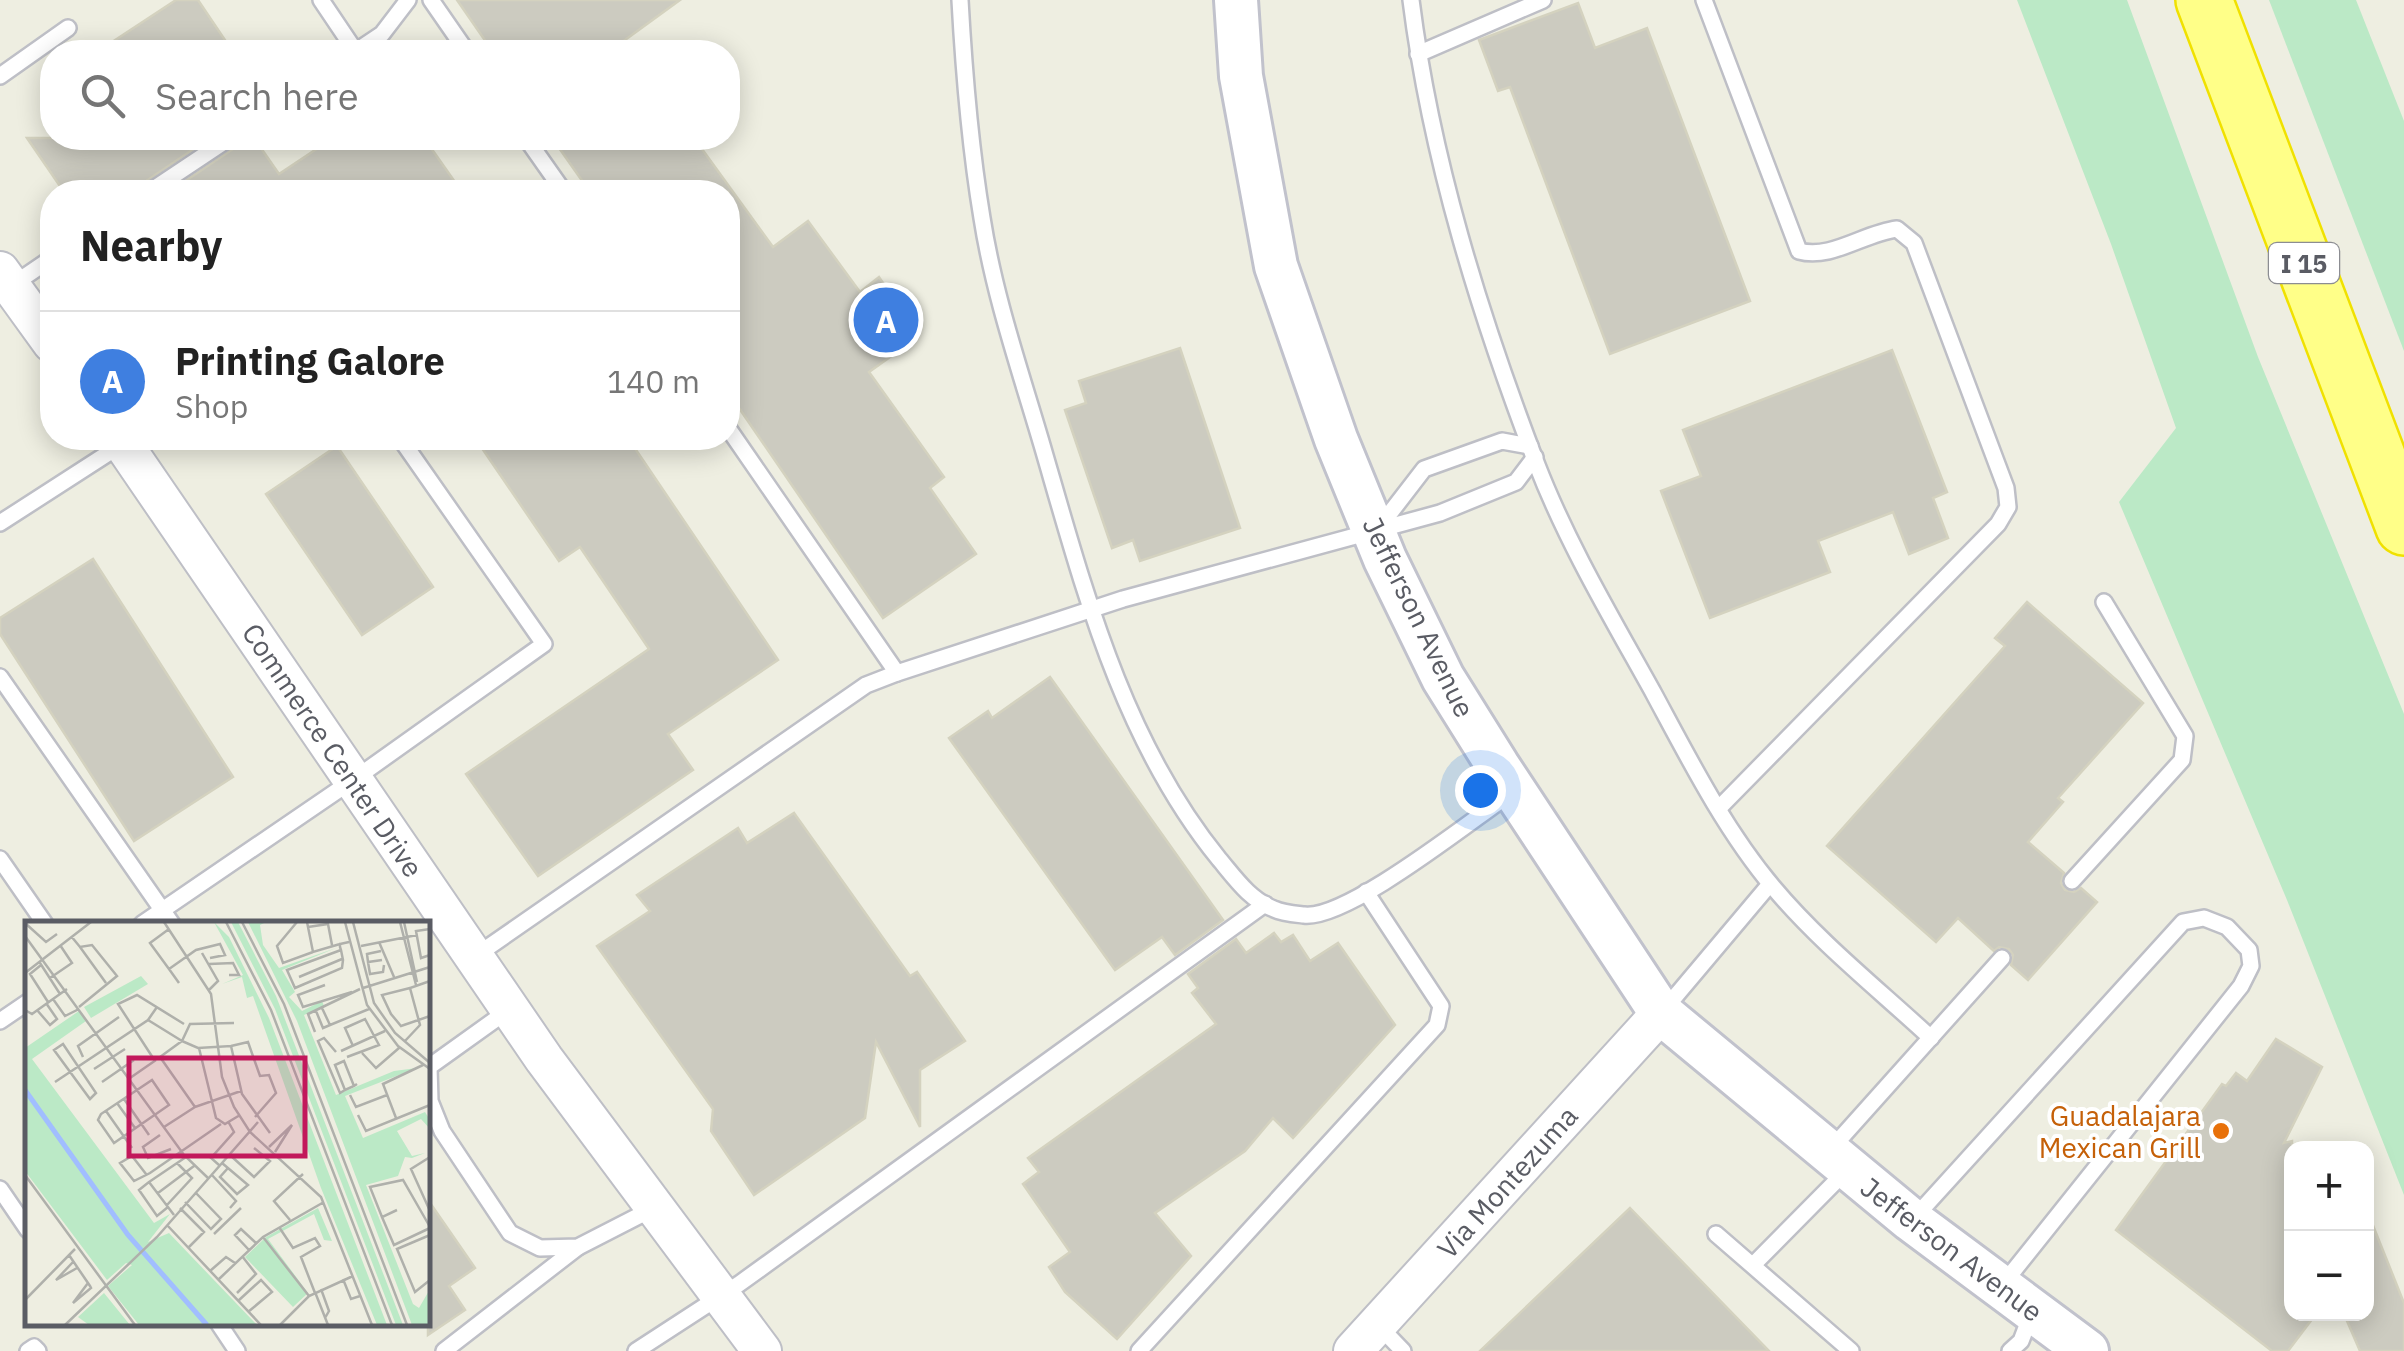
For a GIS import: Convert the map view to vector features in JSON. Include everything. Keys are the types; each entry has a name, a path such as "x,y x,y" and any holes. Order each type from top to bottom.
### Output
{"highway":[{"name":"I 15","path":"2204,0 2404,526"}],"main road":[{"name":"Jefferson Avenue","path":"1236,0 1241,76 1276,266 1336,439 1443,678 1514,791 1661,1013 1911,1220 2087,1351"}],"street":[{"path":"6,278 40,326"},
{"name":"Commerce Center Drive","path":"132,450 510,1009 762,1351"},
{"name":"Via Montezuma","path":"1378,1342 1661,1013"}],"lane":[{"path":"321,0 347,40"},
{"path":"373,40 408,0"},
{"path":"431,0 459,40"},
{"path":"960,0 964,77 982,220 1008,332 1090,610 1131,716 1190,822 1250,896 1274,910 1309,916 1339,907 1366,892 1514,791"},
{"path":"1411,0 1440,162 1476,287 1533,452 1599,595 1720,807 1770,884 1798,915 1931,1038"},
{"path":"1418,54 1544,0"},
{"path":"1704,0 1799,252 1814,256 1882,230 1897,229 1914,243 2006,488 2008,507 1998,524 1720,807"},
{"path":"51,40 68,28"},
{"path":"0,76 40,48"},
{"path":"167,180 212,150"},
{"path":"534,150 556,180"},
{"path":"6,278 40,263"},
{"path":"1375,533 1424,469 1502,441 1533,452"},
{"path":"740,445 897,672"},
{"path":"0,523 109,450"},
{"path":"0,676 167,916 544,644 408,450"},
{"path":"474,957 866,685 1090,610 1440,512 1516,482 1533,452"},
{"path":"2072,881 2182,760 2185,736 2104,602"},
{"path":"0,859 43,921"},
{"path":"1661,1013 1770,884"},
{"path":"1139,1351 1438,1025 1441,1006 1366,892"},
{"path":"636,1351 720,1298 1265,904"},
{"path":"1911,1220 2182,922 2204,918 2227,928 2249,950 2251,966 2241,986 2016,1299 2021,1341 2010,1351"},
{"path":"1754,1264 1931,1038 2002,958"},
{"path":"0,1021 25,1004"},
{"path":"430,1067 510,1009"},
{"path":"430,1101 442,1131 510,1233 540,1248 578,1247"},
{"path":"0,1189 25,1226"},
{"path":"444,1351 578,1247 654,1208"},
{"path":"1716,1234 1852,1351"},
{"path":"221,1326 238,1351"},
{"path":"28,1351 34,1347 38,1351"}],"green space":[{"path":"2017,0 2127,0 2258,357 2404,714 2404,1195 2287,900 2119,502 2176,428 2111,244"},
{"path":"2269,0 2356,0 2404,121 2404,351"}],"building":[{"path":"176,0 198,0 225,40 115,40"},
{"path":"457,0 680,0 625,40 485,40"},
{"path":"1578,3 1595,48 1647,28 1750,301 1610,354 1510,87 1498,91 1479,40"},
{"path":"27,138 40,138 40,150 192,150 147,180 56,180"},
{"path":"232,150 262,150 279,174 315,150 432,150 454,180 187,180"},
{"path":"560,150 703,150 724,180 582,180"},
{"path":"740,201 773,247 808,221 860,292 879,277 901,309 881,323 900,350 869,372 944,477 930,488 976,554 883,618 740,409"},
{"path":"1180,348 1240,528 1140,561 1133,540 1112,548 1065,410 1086,403 1079,381"},
{"path":"1892,350 1947,492 1933,498 1948,538 1909,554 1893,512 1818,541 1830,572 1710,618 1661,491 1701,476 1683,430"},
{"path":"331,450 340,450 433,587 362,635 266,494"},
{"path":"483,450 636,450 778,660 668,734 693,770 538,876 466,774 649,649 580,547 559,561"},
{"path":"93,559 233,777 134,841 0,634 0,618"},
{"path":"2027,602 2143,703 2058,798 2063,802 2028,842 2064,873 2061,883 2065,890 2074,892 2081,888 2097,902 2028,980 2011,965 2013,955 2009,949 1999,947 1994,951 1958,918 1936,942 1827,846 2005,646 1995,638"},
{"path":"1050,677 1223,920 1175,955 1162,937 1115,970 949,738 988,711 992,718"},
{"path":"794,813 910,976 917,972 965,1041 920,1070 920,1127 876,1042 865,1118 754,1195 711,1131 713,1109 597,946 650,911 637,895 738,828 747,843"},
{"path":"1274,933 1281,942 1293,935 1310,961 1338,943 1395,1025 1293,1138 1273,1118 1245,1151 1155,1213 1191,1256 1117,1339 1065,1292 1049,1267 1070,1252 1023,1184 1039,1172 1028,1158 1216,1024 1192,993 1198,988 1188,974 1236,939 1246,953"},
{"path":"2276,1039 2322,1067 2284,1141 2284,1321 2311,1321 2288,1351 2272,1351 2116,1230 2222,1084 2226,1086 2236,1073 2247,1081"},
{"path":"430,1203 475,1268 449,1286 465,1310 428,1335"},
{"path":"1630,1208 1769,1351 1480,1351"},
{"path":"2374,1228 2404,1303 2404,1351 2360,1351 2347,1321 2374,1321"}],"place":[{"name":"Printing Galore","path":"886,320"},
{"name":"Guadalajara Mexican Grill","path":"2221,1131"}]}
